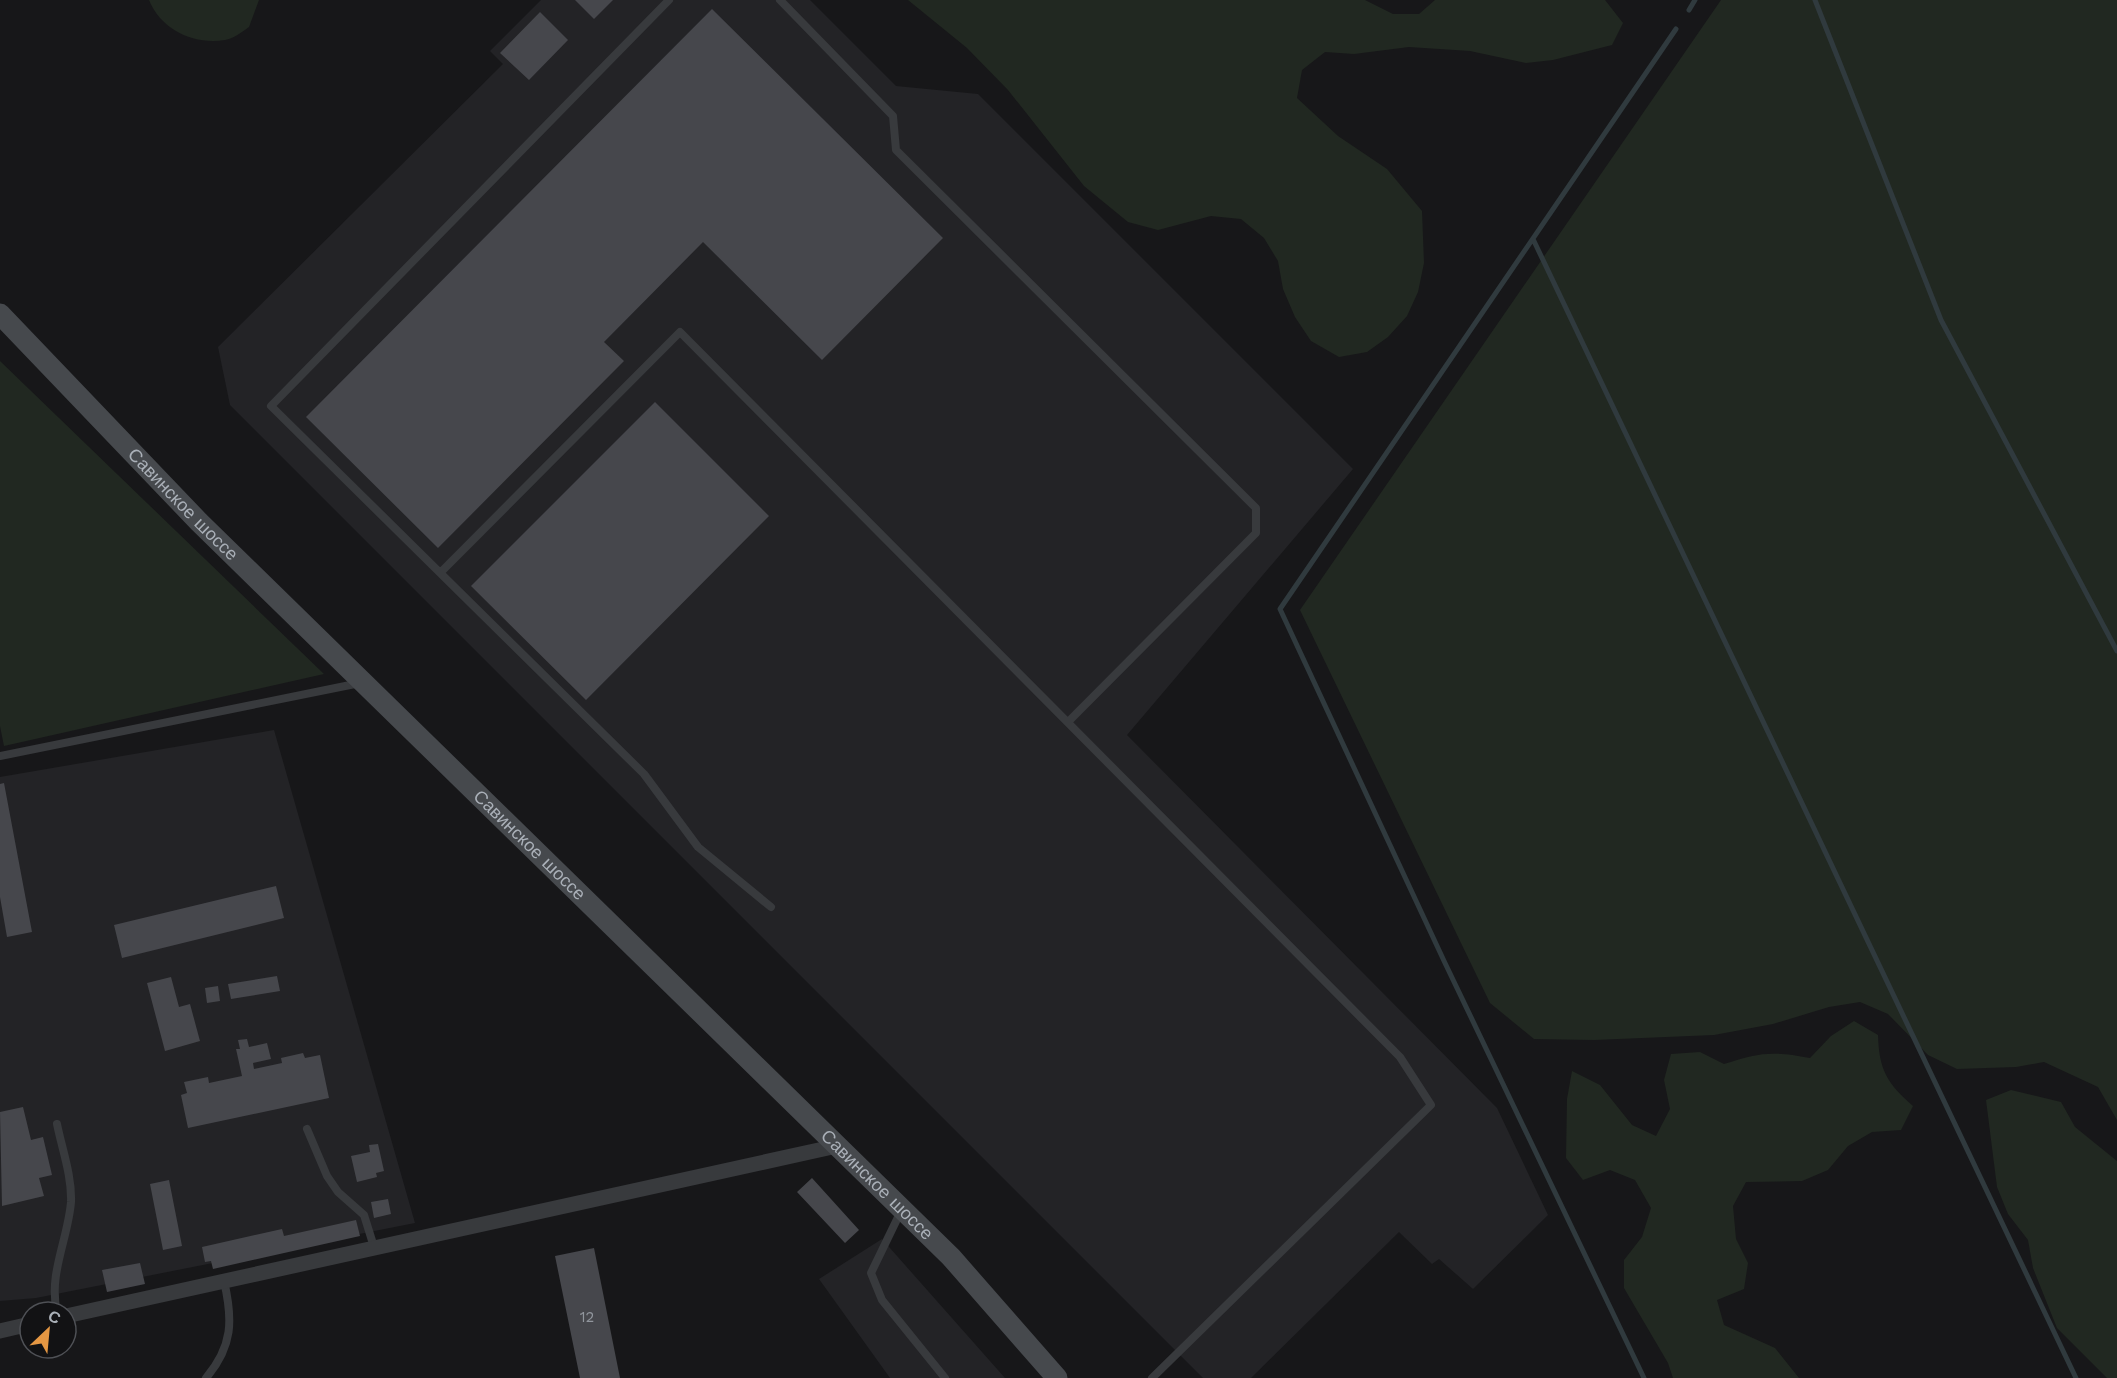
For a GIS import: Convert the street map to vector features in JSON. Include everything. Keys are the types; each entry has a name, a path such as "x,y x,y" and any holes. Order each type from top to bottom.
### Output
{"street":[{"name":"Савинское шоссе","path":"0,314 199,522 366,682 951,1257 1057,1378"},
{"path":"78,1313 837,1146"},
{"path":"0,1331 18,1327"}],"lane":[{"path":"669,0 271,406 644,774 698,847 771,907"},
{"path":"780,0 893,116 896,150 1256,508 1256,533 1068,722"},
{"path":"441,572 680,332 1400,1057 1431,1105 1152,1378"},
{"path":"0,756 366,682"},
{"path":"57,1124 70,1183 71,1202 57,1273 57,1300"},
{"path":"307,1129 327,1176 338,1192 364,1215 374,1247"},
{"path":"902,1210 871,1272 882,1300 945,1378"},
{"path":"206,1378 225,1346 231,1326 232,1312 224,1281"}],"shaded area":[{"path":"149,0 259,0 249,27 231,38 213,41 190,37 170,27 154,11"},
{"path":"541,0 810,0 896,86 978,94 1353,469 1127,735 1497,1108 1548,1215 1473,1289 1439,1259 1432,1264 1399,1232 1251,1378 1203,1378 230,405 218,347 503,64 490,51"},
{"path":"908,0 1365,0 1393,14 1419,14 1435,0 1605,0 1623,23 1612,45 1553,60 1526,63 1470,51 1409,47 1354,54 1325,52 1302,70 1297,98 1338,136 1387,169 1422,211 1424,263 1418,292 1407,316 1388,337 1367,352 1339,357 1311,341 1295,317 1283,289 1278,261 1264,238 1241,219 1211,216 1158,230 1128,222 1084,186 1008,90 967,48"},
{"path":"1721,0 2117,0 2117,1120 2098,1087 2044,1062 2016,1067 1957,1069 1928,1055 1888,1014 1860,1002 1829,1007 1773,1024 1714,1035 1594,1040 1534,1039 1490,1003 1300,610"},
{"path":"0,361 324,674 4,746 0,726"},
{"path":"274,730 415,1223 36,1298 0,1301 0,777"},
{"path":"1854,1021 1878,1035 1880,1058 1886,1075 1913,1106 1901,1130 1872,1132 1848,1146 1828,1170 1802,1181 1746,1182 1733,1206 1736,1239 1748,1263 1744,1289 1717,1300 1724,1325 1775,1348 1799,1378 1673,1378 1668,1363 1624,1288 1624,1260 1642,1237 1651,1208 1635,1180 1610,1170 1583,1180 1566,1158 1567,1099 1572,1071 1600,1085 1632,1125 1656,1136 1670,1109 1664,1080 1671,1054 1700,1052 1724,1064 1767,1054 1810,1058 1831,1036"},
{"path":"2011,1090 2061,1102 2075,1127 2117,1161 2117,1378 2107,1378 2057,1328 2033,1268 2028,1240 2008,1214 1997,1187 1986,1100"},
{"path":"882,1239 1005,1378 890,1378 819,1279"}],"building":[{"path":"575,0 613,0 594,19"},
{"path":"712,9 943,238 822,360 703,242 604,342 624,361 438,548 306,417"},
{"path":"540,12 568,40 529,80 500,53"},
{"path":"655,402 769,516 586,700 471,586"},
{"path":"4,783 32,932 7,937 0,897 0,784"},
{"path":"276,886 284,918 122,958 114,925"},
{"path":"277,976 280,991 231,999 228,984"},
{"path":"171,977 179,1007 190,1004 200,1041 165,1051 147,983"},
{"path":"218,986 220,1001 207,1003 205,988"},
{"path":"247,1039 249,1047 267,1043 271,1059 253,1063 254,1069 282,1063 281,1058 303,1053 305,1058 320,1055 329,1098 188,1128 181,1095 187,1093 184,1082 208,1077 209,1083 242,1076 236,1049 240,1049 238,1040"},
{"path":"23,1107 31,1140 43,1137 52,1175 39,1178 44,1196 2,1206 0,1112"},
{"path":"378,1144 384,1171 376,1173 377,1177 357,1182 351,1156 370,1152 369,1145"},
{"path":"812,1178 859,1230 845,1243 797,1192"},
{"path":"169,1180 182,1246 163,1250 150,1184"},
{"path":"388,1199 391,1214 374,1218 371,1202"},
{"path":"356,1220 360,1236 213,1269 211,1261 205,1262 202,1247 282,1229 284,1236"},
{"path":"594,1248 620,1378 580,1378 555,1256"},
{"path":"140,1263 145,1284 107,1292 102,1270"}],"waterway":[{"path":"1689,10 1695,0"},
{"path":"1815,0 1941,320 2117,651"},
{"path":"1644,1378 1445,963 1280,609 1676,29"},
{"path":"1533,239 2076,1378"}]}
